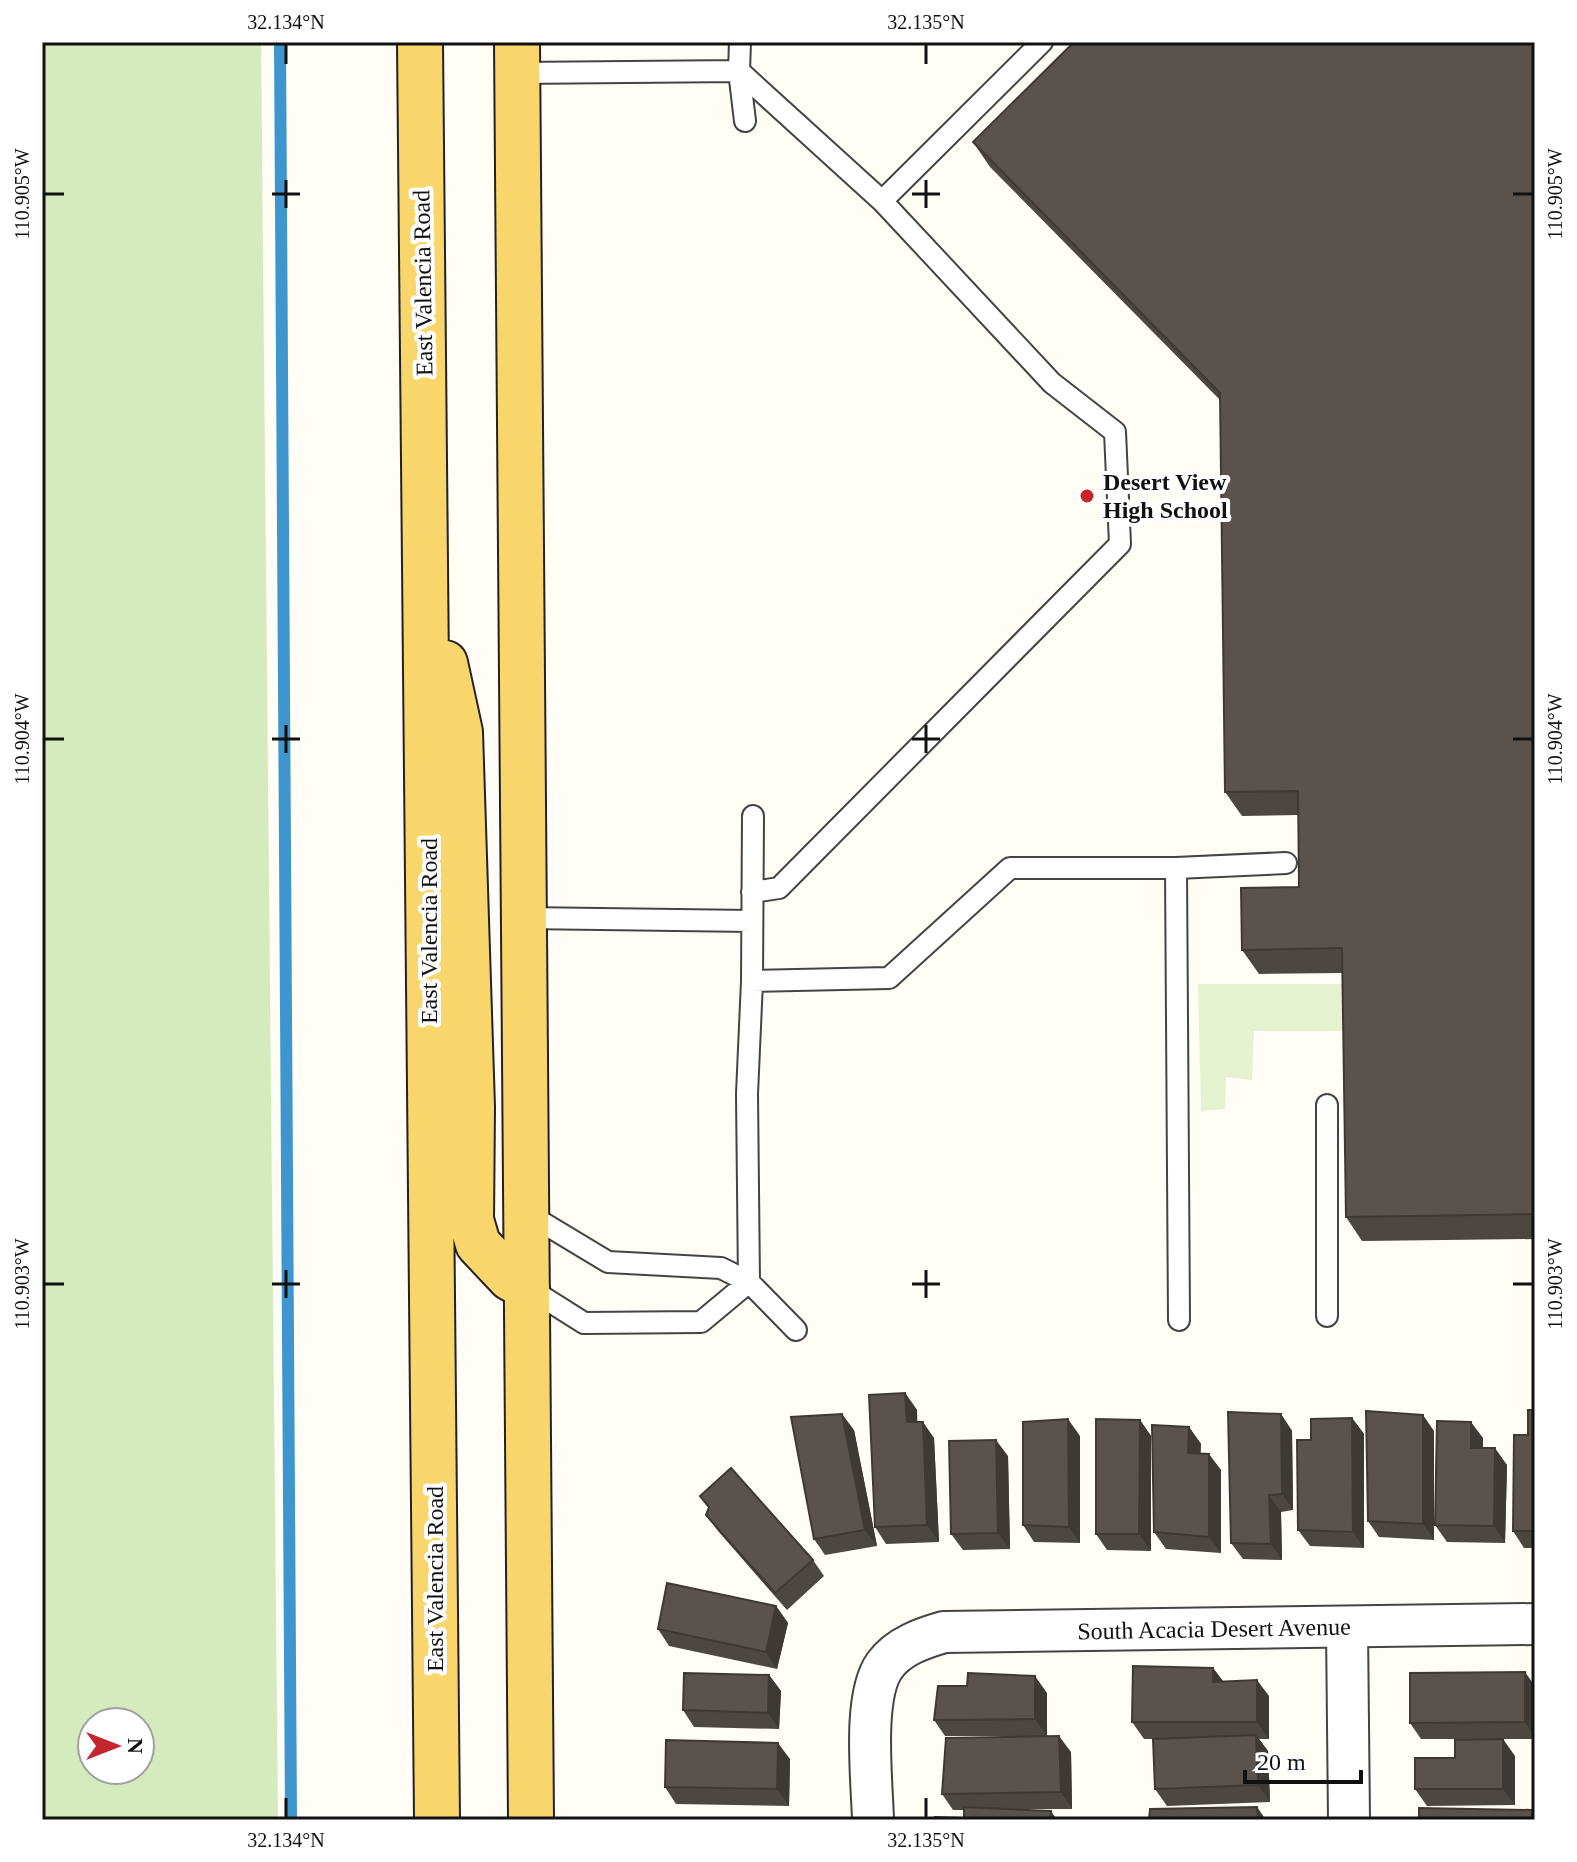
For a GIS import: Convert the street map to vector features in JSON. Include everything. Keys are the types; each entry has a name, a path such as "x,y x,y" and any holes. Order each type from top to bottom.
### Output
{"main road":[{"name":"East Valencia Road","path":"420,42 437,1820"},
{"path":"517,58 531,1820"},
{"path":"427,583 460,732 472,1107 471,1220 478,1244 510,1278 527,1287"}],"street":[{"name":"South Acacia Desert Avenue","path":"873,1820 871,1707 875,1687 885,1665 887,1641 916,1642 944,1632 1535,1624"},
{"path":"1347,1628 1349,1820"}],"lane":[{"path":"740,42 739,71 745,121"},
{"path":"882,201 1042,42"},
{"path":"517,58 633,72 739,71 882,201 1052,383 1115,432 1120,544 779,888 752,892"},
{"path":"749,1282 747,1094 752,981 753,816"},
{"path":"752,981 889,978 1010,868 1176,868 1286,863"},
{"path":"1176,868 1179,1320"},
{"path":"524,918 752,921"},
{"path":"1327,1105 1327,1316"},
{"path":"525,1212 608,1262 721,1268 749,1282 796,1330"},
{"path":"527,1287 584,1323 701,1322 749,1282"}],"green space":[{"path":"42,42 261,42 278,1820 42,1820"},
{"path":"1198,984 1359,984 1360,1031 1254,1031 1252,1080 1226,1077 1225,1109 1201,1111"}],"building":[{"path":"1074,42 1535,42 1535,1214 1346,1217 1342,948 1242,950 1241,888 1299,887 1298,791 1225,792 1220,393 973,142"},
{"path":"905,1393 907,1422 923,1422 927,1525 875,1527 869,1395"},
{"path":"1528,1410 1535,1410 1535,1531 1513,1531 1514,1435 1528,1435"},
{"path":"1366,1411 1423,1415 1423,1524 1368,1521"},
{"path":"1228,1412 1281,1414 1282,1494 1269,1495 1271,1544 1231,1543"},
{"path":"842,1414 865,1530 814,1539 791,1417"},
{"path":"1352,1418 1353,1532 1298,1530 1297,1440 1311,1440 1311,1419"},
{"path":"1068,1419 1069,1527 1023,1525 1023,1422"},
{"path":"1096,1419 1140,1420 1139,1534 1096,1534"},
{"path":"1437,1421 1471,1422 1471,1448 1495,1448 1494,1526 1435,1525"},
{"path":"1152,1425 1189,1427 1188,1453 1209,1454 1209,1537 1154,1532"},
{"path":"996,1440 998,1533 951,1534 949,1441"},
{"path":"731,1468 813,1560 775,1593 706,1515 709,1507 700,1496"},
{"path":"667,1583 776,1606 766,1652 658,1629"},
{"path":"1133,1666 1213,1668 1213,1682 1257,1680 1257,1722 1132,1722"},
{"path":"1525,1672 1525,1722 1410,1723 1410,1673"},
{"path":"684,1673 769,1675 768,1713 683,1710"},
{"path":"968,1673 1035,1676 1035,1719 934,1720 938,1686 967,1686"},
{"path":"1256,1735 1258,1785 1155,1789 1153,1739"},
{"path":"1059,1736 1061,1792 942,1794 946,1738"},
{"path":"1503,1739 1503,1789 1415,1789 1415,1758 1455,1758 1455,1740"},
{"path":"666,1740 778,1743 777,1789 665,1787"},
{"path":"964,1807 1051,1811 1050,1820 935,1820 935,1817 964,1818"},
{"path":"1257,1807 1258,1820 1149,1820 1150,1809"},
{"path":"1419,1808 1532,1810 1532,1820 1419,1820"},
{"path":"699,1818 786,1819 699,1820"}],"waterway":[{"path":"280,42 291,1820"}],"place":[{"name":"Desert View High School","path":"1087,496"}]}
